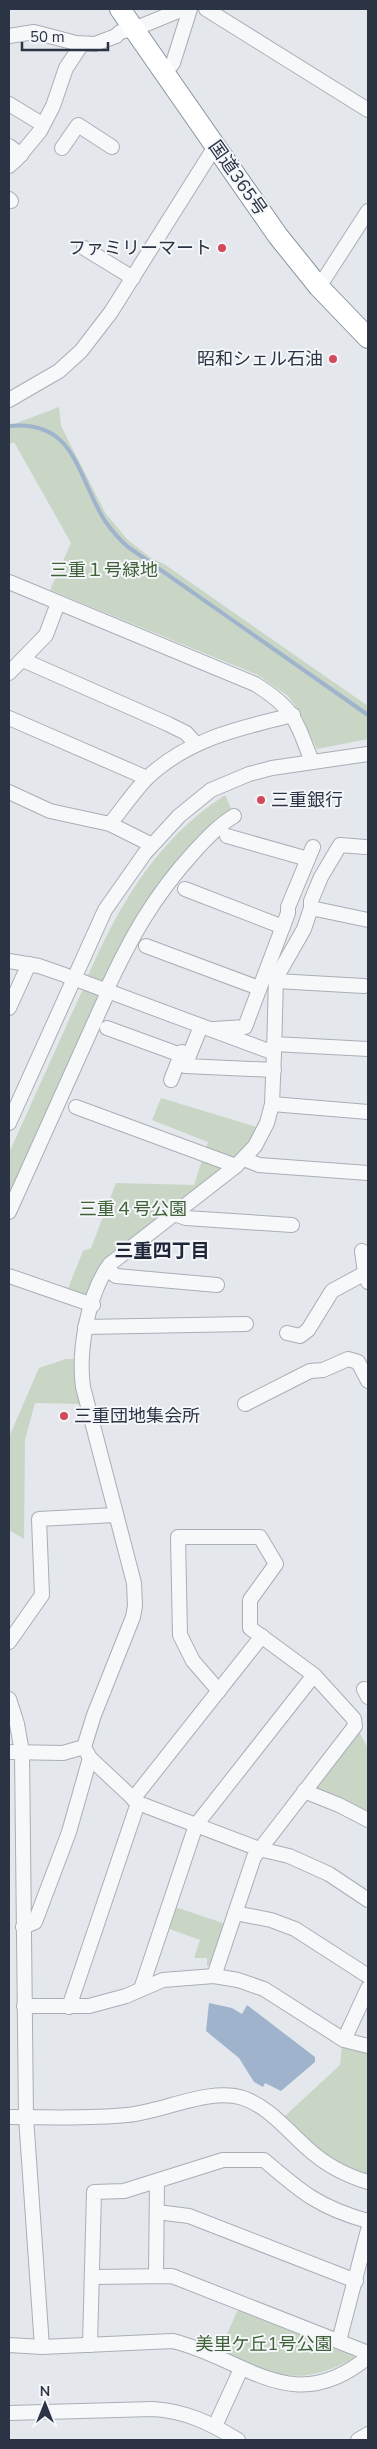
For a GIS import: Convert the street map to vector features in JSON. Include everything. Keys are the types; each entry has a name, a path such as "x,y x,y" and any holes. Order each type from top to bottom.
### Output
{"highway":[{"name":"国道365号","path":"120,9 278,236 319,287 368,338"}],"street":[{"path":"9,36 34,32 82,44 95,44 116,36 120,32 134,29 183,9"},
{"path":"165,73 173,63 190,9"},
{"path":"206,9 368,110"},
{"path":"9,168 40,131 53,106 70,58 82,44"},
{"path":"9,104 42,124"},
{"path":"62,148 78,125 112,147"},
{"path":"9,400 59,371 81,351 111,312 216,145"},
{"path":"9,146 20,155"},
{"path":"319,287 368,211"},
{"path":"84,248 133,278"},
{"path":"9,582 255,684 280,700 293,714 312,762"},
{"path":"9,673 18,659 46,635 58,603"},
{"path":"18,659 168,724 186,733 196,744"},
{"path":"110,824 147,778 196,744 226,732 293,714"},
{"path":"9,718 147,778"},
{"path":"9,1123 105,910 124,880 152,845 185,809 219,785 260,771 368,754"},
{"path":"9,792 50,810 110,824 152,845"},
{"path":"9,1212 137,927 159,894 202,844 234,816"},
{"path":"201,1026 245,1027 310,853 227,836"},
{"path":"23,1927 35,1922 72,1824 94,1715 135,1612 135,1588 83,1387 81,1357 85,1327 107,1269 240,1162 261,1137 272,1104 276,981 304,929 311,908 311,901 321,876 340,845 365,847"},
{"path":"185,889 282,927"},
{"path":"311,908 368,920"},
{"path":"146,946 259,988"},
{"path":"9,961 29,964 201,1026 274,1048 368,1049"},
{"path":"9,1008 29,964"},
{"path":"276,981 364,986"},
{"path":"171,1080 181,1055 201,1026"},
{"path":"201,1026 185,1066 274,1070"},
{"path":"107,1028 181,1055"},
{"path":"272,1104 368,1112"},
{"path":"76,1106 240,1162 259,1166 368,1174"},
{"path":"174,1214 186,1218 292,1225"},
{"path":"287,1333 300,1336 308,1330 332,1291 367,1277 362,1251"},
{"path":"107,1269 116,1276 216,1285"},
{"path":"9,1276 93,1305"},
{"path":"85,1327 246,1324"},
{"path":"245,1404 310,1372 323,1370 348,1359 358,1362 368,1380"},
{"path":"9,1642 42,1595 39,1519 116,1515"},
{"path":"214,1976 254,1857 355,1726 354,1719 314,1675 250,1628 250,1600 276,1564 260,1537 178,1537 180,1635 193,1661 219,1691"},
{"path":"69,2007 135,1801 262,1636"},
{"path":"141,1989 196,1826 314,1675"},
{"path":"9,1699 17,1724 15,1752 23,1927 26,2117 42,2347"},
{"path":"15,1752 87,1753 135,1801 259,1849 289,1856 324,1872 368,1900"},
{"path":"304,1791 339,1805 368,1820"},
{"path":"235,1914 270,1920 295,1929 368,1976"},
{"path":"24,2006 89,2006 162,1980 214,1976 238,1980 264,1989 344,2040 368,2046"},
{"path":"344,2040 368,1988"},
{"path":"9,2117 126,2116 208,2097 236,2096 254,2103 274,2116 326,2163 344,2174 368,2182"},
{"path":"90,2346 94,2192 124,2191 224,2160 264,2160 303,2194 325,2207 368,2221"},
{"path":"156,2275 157,2181"},
{"path":"157,2212 189,2216 356,2281"},
{"path":"339,2341 368,2230"},
{"path":"9,2345 42,2347 90,2346 173,2341 190,2346 241,2369 277,2382 310,2383 343,2374 368,2355 339,2341 182,2280 156,2275 92,2277"},
{"path":"215,2426 241,2369"},
{"path":"9,2413 164,2410 194,2416 238,2440"},
{"path":"358,2440 368,2434"}],"green space":[{"name":"三重１号緑地","path":"59,407 61,426 106,514 128,540 151,558 164,564 368,706 368,739 317,749 299,711 288,696 258,675 50,590 71,543 14,442 9,444 9,426"},
{"path":"225,795 232,811 223,818 106,980 101,983 87,978 112,925 142,876 159,853 179,832"},
{"path":"83,989 96,993 98,997 9,1196 9,1153"},
{"name":"三重４号公園","path":"161,1098 260,1128 245,1150 136,1237 90,1297 67,1291 83,1251 91,1248 116,1183 194,1185 208,1142 152,1120"},
{"path":"66,1359 76,1359 82,1404 35,1403 25,1440 24,1539 9,1530 9,1437 39,1368"},
{"path":"359,1732 368,1748 368,1814 318,1791 316,1785"},
{"path":"175,1907 226,1924 213,1964 207,1966 207,1958 194,1958 200,1940 167,1928"},
{"path":"342,2045 368,2052 368,2176 343,2165 322,2152 284,2117 340,2065"},
{"name":"美里ケ丘1号公園","path":"239,2307 354,2352 354,2358 318,2373 302,2376 271,2372 238,2359 220,2350"}],"water":[{"path":"209,2003 232,2008 242,2014 247,2005 315,2057 315,2062 281,2091 265,2083 263,2087 254,2082 239,2058 206,2031"}],"waterway":[{"path":"9,426 31,426 48,432 61,441 72,454 105,521 128,547 368,715"}],"place":[{"name":"ファミリーマート","path":"222,248"},
{"name":"昭和シェル石油","path":"333,359"},
{"name":"三重銀行","path":"261,800"},
{"name":"三重団地集会所","path":"64,1416"}],"district":[{"name":"三重四丁目","path":"162,1251"}]}
